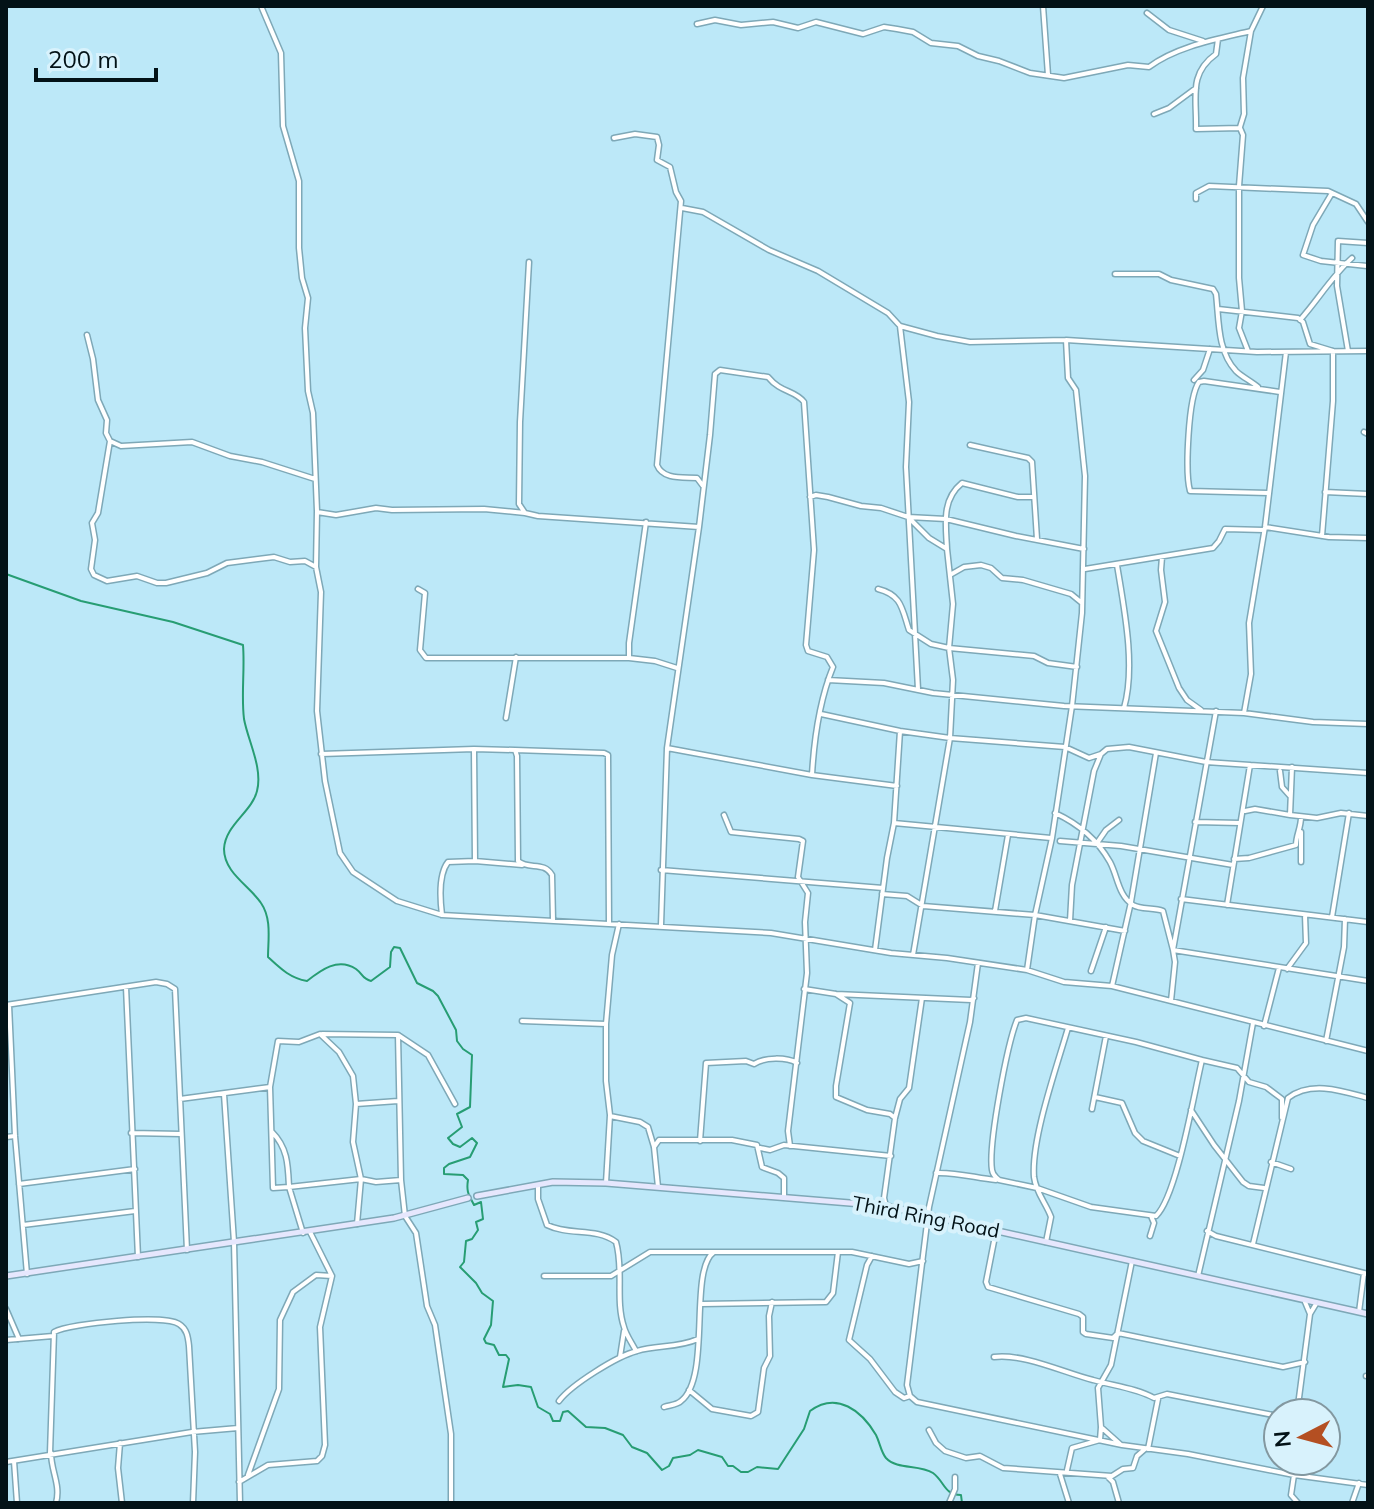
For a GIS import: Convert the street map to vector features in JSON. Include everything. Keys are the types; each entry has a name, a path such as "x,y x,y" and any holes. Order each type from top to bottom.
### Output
{"street":[{"path":"261,6 281,53 283,126 299,181 299,248 308,298 305,328 308,391 313,413 316,567 321,592 317,711 321,754 340,853 353,872 397,901 442,915 661,925 806,938 1027,970 1064,982 1112,986 1368,1051"},
{"path":"1043,6 1048,75"},
{"path":"1248,351 1239,328 1242,311 1239,186 1243,135 1240,128 1244,114 1244,62 1251,31 1263,6"},
{"path":"1147,13 1169,30 1205,42"},
{"path":"697,24 715,20 741,25 773,22 798,28 816,22 863,34 884,27 913,32 931,43 958,46 1030,73 1064,78 1128,65 1149,67 1205,42 1251,31"},
{"path":"1218,39 1216,54 1203,63 1196,78 1196,129 1240,128"},
{"path":"1154,114 1169,108 1196,88"},
{"path":"614,138 635,134 657,137 657,160 670,167 682,208 657,465 665,475 697,478 705,488"},
{"path":"1196,199 1196,193 1209,186 1270,190 1301,188 1332,193 1356,204 1368,222"},
{"path":"1332,193 1313,225 1303,255 1337,264 1367,266"},
{"path":"682,208 703,212 777,254 818,271 888,313 900,326 970,342 1066,340 1248,351 1368,351"},
{"path":"1348,351 1337,277 1338,241 1368,243"},
{"path":"1300,320 1352,258"},
{"path":"525,513 519,504 520,422 529,262"},
{"path":"1115,274 1159,274 1211,288 1216,294 1224,350 1235,370 1259,388"},
{"path":"1218,309 1279,314 1300,320 1310,344 1333,351"},
{"path":"900,326 909,402 906,467 918,689"},
{"path":"87,335 98,400 107,420 106,433 110,441 98,513 92,523 95,540 91,569 94,575 101,580 137,576 166,583 207,573 227,563 274,557 290,562 305,561 316,567"},
{"path":"1027,970 1052,838 1072,706 1085,569 1085,476 1076,390 1068,378 1066,340"},
{"path":"1194,380 1203,370 1210,349"},
{"path":"1322,536 1333,401 1333,351"},
{"path":"1244,713 1251,674 1249,623 1286,352"},
{"path":"661,925 667,748 677,668 697,555 712,383 720,370 763,375 776,387 802,399 814,550 806,645 808,651 827,657 833,667 821,714 812,775"},
{"path":"1268,493 1190,491 1186,471 1193,391 1199,382 1214,382 1280,392"},
{"path":"110,441 121,446 192,442 230,456 262,462 315,479"},
{"path":"970,445 1028,458 1032,462 1037,539"},
{"path":"913,955 950,738 953,680 949,648 953,604 947,549 947,504 953,490 962,483 1018,497 1033,497"},
{"path":"1325,492 1368,494"},
{"path":"810,497 828,497 908,517 946,519 1084,549"},
{"path":"317,511 336,515 376,508 484,509 538,516 699,527"},
{"path":"908,517 929,538 947,549"},
{"path":"629,658 646,522"},
{"path":"1085,569 1214,547 1225,529 1264,529 1368,538"},
{"path":"1162,557 1165,602 1156,631 1183,696 1202,711"},
{"path":"950,575 964,567 981,565 991,568 1002,578 1023,580 1071,594 1082,603"},
{"path":"1117,565 1124,610 1129,688 1124,708"},
{"path":"418,589 425,593 420,650 422,655 433,659 516,656 629,658 677,668"},
{"path":"878,589 900,600 909,630 917,637 949,648 1034,656 1048,663 1077,667"},
{"path":"506,718 516,656"},
{"path":"828,680 884,683 952,695 1072,706 1216,711 1313,722 1368,724"},
{"path":"1173,950 1216,711"},
{"path":"821,714 950,738 1065,747 1096,764"},
{"path":"875,950 894,823 900,731"},
{"path":"1089,758 1107,749 1129,747 1206,762 1368,773"},
{"path":"667,748 812,775 897,786"},
{"path":"321,754 474,749 608,755 609,923"},
{"path":"474,749 475,861"},
{"path":"515,750 518,861 522,865"},
{"path":"1112,986 1131,902 1156,752"},
{"path":"1070,921 1079,843 1096,764 1101,754"},
{"path":"1227,905 1250,764"},
{"path":"1290,815 1292,767"},
{"path":"1280,771 1282,787 1290,796"},
{"path":"1245,811 1255,809 1301,817 1349,813 1368,816"},
{"path":"1055,813 1078,824 1097,843 1110,862 1120,891 1133,905 1163,911 1175,962 1171,1001"},
{"path":"1332,918 1349,813"},
{"path":"724,815 731,832 803,841 798,877 808,893 807,973 788,1131 790,1146"},
{"path":"1301,817 1301,862"},
{"path":"1097,843 1106,830 1119,820"},
{"path":"1195,822 1240,823"},
{"path":"894,823 1052,838"},
{"path":"1060,841 1097,843 1188,859 1234,862 1296,845 1301,830"},
{"path":"995,911 1008,835"},
{"path":"442,915 443,868 448,862 475,861 545,867 549,870 552,875 553,920"},
{"path":"661,870 882,891 907,896 923,906 1035,915 1125,931"},
{"path":"1181,899 1368,922"},
{"path":"1287,969 1306,943 1305,915"},
{"path":"1326,1041 1344,947 1345,919"},
{"path":"606,1183 610,1115 606,1081 606,1024 612,955 619,924"},
{"path":"1091,971 1106,927"},
{"path":"1173,950 1368,981"},
{"path":"978,963 975,996 929,1215 907,1385 910,1396 917,1402 1122,1445 1262,1469"},
{"path":"1264,1026 1279,968"},
{"path":"27,1274 7,1005 126,986 156,982 175,989 187,1250"},
{"path":"126,986 138,1257"},
{"path":"804,989 836,994 922,998 971,1000 975,996"},
{"path":"836,994 850,1003 836,1097 895,1118"},
{"path":"886,1206 884,1198 895,1118 900,1099 909,1088 922,998"},
{"path":"999,1180 992,1169 994,1142 1010,1037 1017,1020 1026,1018 1237,1068 1249,1082 1266,1087 1282,1099 1282,1118"},
{"path":"522,1021 606,1024"},
{"path":"1198,1276 1253,1023"},
{"path":"1046,1242 1051,1217 1037,1188 1035,1163 1038,1138 1068,1028"},
{"path":"320,1034 339,1052 353,1076 356,1104 353,1142 361,1179 357,1224"},
{"path":"401,1180 376,1182 361,1179 273,1188 270,1087 278,1041 299,1042 320,1034 398,1035 428,1055 455,1104"},
{"path":"398,1035 401,1180 405,1216 416,1233 427,1306 435,1325 451,1434 451,1503"},
{"path":"1092,1109 1106,1035"},
{"path":"700,1141 706,1063 746,1061 754,1064 764,1059 785,1059 798,1064"},
{"path":"936,1173 952,1172 999,1180 1037,1188 1091,1207 1156,1216 1165,1204 1180,1156 1202,1060"},
{"path":"1237,1068 1246,1062"},
{"path":"180,1099 270,1087"},
{"path":"1253,1244 1288,1098 1311,1088 1334,1089 1368,1098"},
{"path":"224,1094 234,1242 240,1503"},
{"path":"1095,1097 1122,1103 1135,1133 1143,1141 1180,1156"},
{"path":"356,1104 398,1101"},
{"path":"1190,1108 1243,1182 1265,1188"},
{"path":"610,1115 648,1127 654,1147 658,1187"},
{"path":"1188,1121 1197,1121"},
{"path":"239,1482 268,1465 280,1462 312,1463 322,1456 325,1445 320,1327 332,1276 306,1232 289,1187 287,1159 282,1143 272,1132"},
{"path":"131,1133 182,1134"},
{"path":"6,1137 15,1136"},
{"path":"654,1147 663,1139 732,1140 770,1150 784,1145 891,1156"},
{"path":"760,1148 762,1167 784,1178 784,1196"},
{"path":"1271,1162 1291,1169"},
{"path":"19,1184 135,1169"},
{"name":"Third Ring Road","path":"477,1196 538,1184 606,1183 886,1206 1368,1314"},
{"path":"538,1184 538,1199 547,1225 568,1232 608,1237 616,1242 624,1329 621,1356 615,1361"},
{"path":"6,1276 405,1216 477,1196"},
{"path":"23,1225 136,1211"},
{"path":"1150,1236 1154,1223 1151,1216"},
{"path":"996,1230 986,1282 991,1290 1079,1314 1083,1317 1083,1332 1086,1334 1113,1338 1118,1333"},
{"path":"1207,1231 1216,1236 1366,1273 1359,1312"},
{"path":"1206,1239 1216,1236"},
{"path":"544,1276 611,1276 650,1252 838,1252 909,1264 923,1261"},
{"path":"702,1304 826,1302 833,1293 838,1252"},
{"path":"664,1407 679,1403 689,1390 697,1366 702,1278 707,1253"},
{"path":"872,1256 867,1265 849,1340 870,1359 895,1392 904,1398 910,1396"},
{"path":"1100,1440 1097,1394 1111,1365 1132,1261"},
{"path":"248,1475 279,1389 280,1320 293,1292 316,1275 332,1276"},
{"path":"689,1390 712,1409 751,1416 758,1412 764,1368 770,1356 769,1316 772,1302"},
{"path":"1305,1302 1310,1314"},
{"path":"1300,1397 1310,1314 1316,1304"},
{"path":"6,1309 19,1339"},
{"path":"56,1503 57,1479 51,1470 50,1453 53,1336 58,1329 167,1320 181,1325 189,1346 195,1452 193,1503"},
{"path":"624,1329 636,1351"},
{"path":"1118,1333 1237,1355 1283,1367 1305,1362"},
{"path":"6,1340 53,1336"},
{"path":"559,1401 575,1385 636,1351 698,1339"},
{"path":"994,1357 1008,1356 1141,1391 1158,1399"},
{"path":"929,1430 945,1451 966,1458 980,1456 1003,1468 1111,1478 1119,1471 1133,1468 1137,1456 1146,1449 1158,1399 1167,1394 1262,1413"},
{"path":"1101,1427 1122,1445"},
{"path":"6,1462 192,1432 238,1428"},
{"path":"1069,1503 1063,1472 1072,1448 1100,1440"},
{"path":"120,1443 118,1468 122,1503"},
{"path":"14,1461 17,1503"},
{"path":"949,1503 955,1489 955,1477"},
{"path":"1294,1477 1291,1495 1298,1503"},
{"path":"1310,1477 1368,1485"},
{"path":"1111,1478 1119,1503"},
{"path":"1352,1503 1359,1483"}],"waterway":[{"path":"6,574 81,601 173,622 243,645 244,719 257,764 258,782 254,799 229,833 224,849 225,858 264,909 269,930 268,957 282,969 307,981 324,969 343,964 356,969 371,981 390,967 394,947 400,948 417,983 438,996 456,1030 457,1041 472,1055 470,1107 457,1114 462,1127 448,1138 460,1147 472,1138 477,1143 470,1157 449,1164 444,1168 444,1174 463,1175 468,1180 468,1191 474,1205 481,1202 483,1219 476,1222 478,1230 472,1239 466,1241 464,1262 460,1267 493,1301 491,1325 484,1339 486,1343 494,1345 499,1355 506,1355 509,1359 503,1387 531,1387 538,1407 550,1414 553,1421 560,1421 563,1412 568,1411 586,1427 605,1428 623,1435 632,1447 647,1453 662,1470 669,1466 673,1458 698,1450 722,1457 728,1466 741,1472 757,1467 778,1469 804,1429 810,1411 820,1405 839,1403 864,1418 886,1458 896,1464 933,1473 948,1490 961,1495 962,1503"}]}
